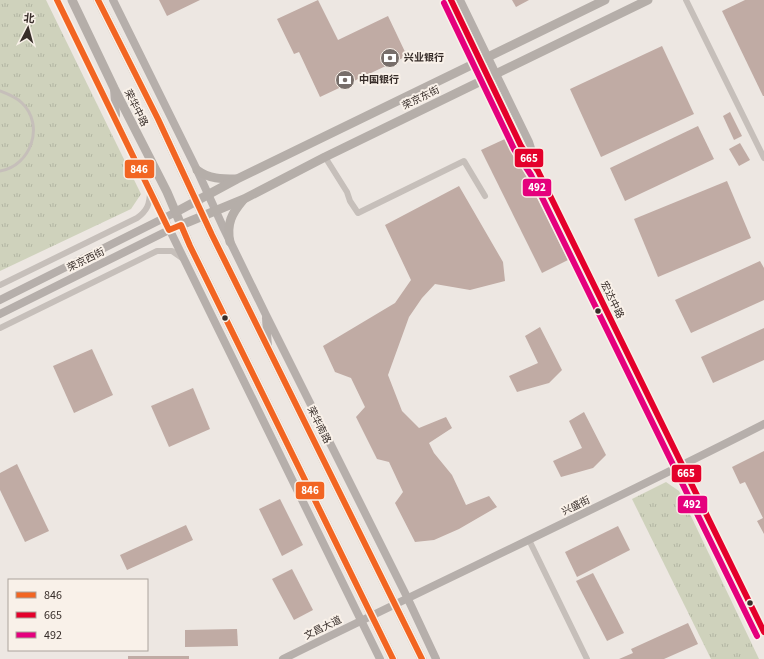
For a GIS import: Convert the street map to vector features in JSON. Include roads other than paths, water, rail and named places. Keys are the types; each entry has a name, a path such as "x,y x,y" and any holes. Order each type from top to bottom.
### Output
{"main road":[{"name":"荣华中路","path":"72,0 182,225"},
{"name":"荣华中路","path":"98,0 158,119 197,201"},
{"name":"荣京东街","path":"176,212 209,195 237,178 484,60 605,0"},
{"name":"荣京东街","path":"182,225 244,198 648,0"},
{"path":"197,170 204,175 220,179 237,178"},
{"path":"230,242 229,221 236,208 244,198"},
{"name":"荣华南路","path":"197,201 268,348 396,603 422,659"},
{"path":"182,225 190,246 393,659"}],"street":[{"path":"57,0 380,659"},
{"path":"113,0 197,170 230,242 407,597 436,659"},
{"path":"451,0 484,60"},
{"path":"460,0 484,60"},
{"path":"686,0 764,158"},
{"name":"宏达中路","path":"484,60 521,146 538,171 764,632"},
{"path":"114,88 117,121"},
{"path":"325,157 347,192 350,201 358,212 464,160 485,196"},
{"path":"0,285 137,218 144,213 147,208 150,198 150,190"},
{"name":"荣京西街","path":"0,300 176,212"},
{"name":"荣京西街","path":"0,314 169,230 182,225"},
{"path":"0,328 157,251 172,251 184,259"},
{"path":"266,315 268,348"},
{"name":"兴盛街","path":"372,615 529,540 764,424"},
{"path":"314,498 317,531"},
{"path":"529,540 587,659"},
{"name":"文昌大道","path":"283,659 372,615"}],"lane":[{"path":"0,91 12,95 22,103 30,114 34,128 33,141 27,154 18,163 6,170 0,171"}],"place":[{"name":"兴业银行","path":"390,58"},
{"name":"中国银行","path":"345,80"}]}
